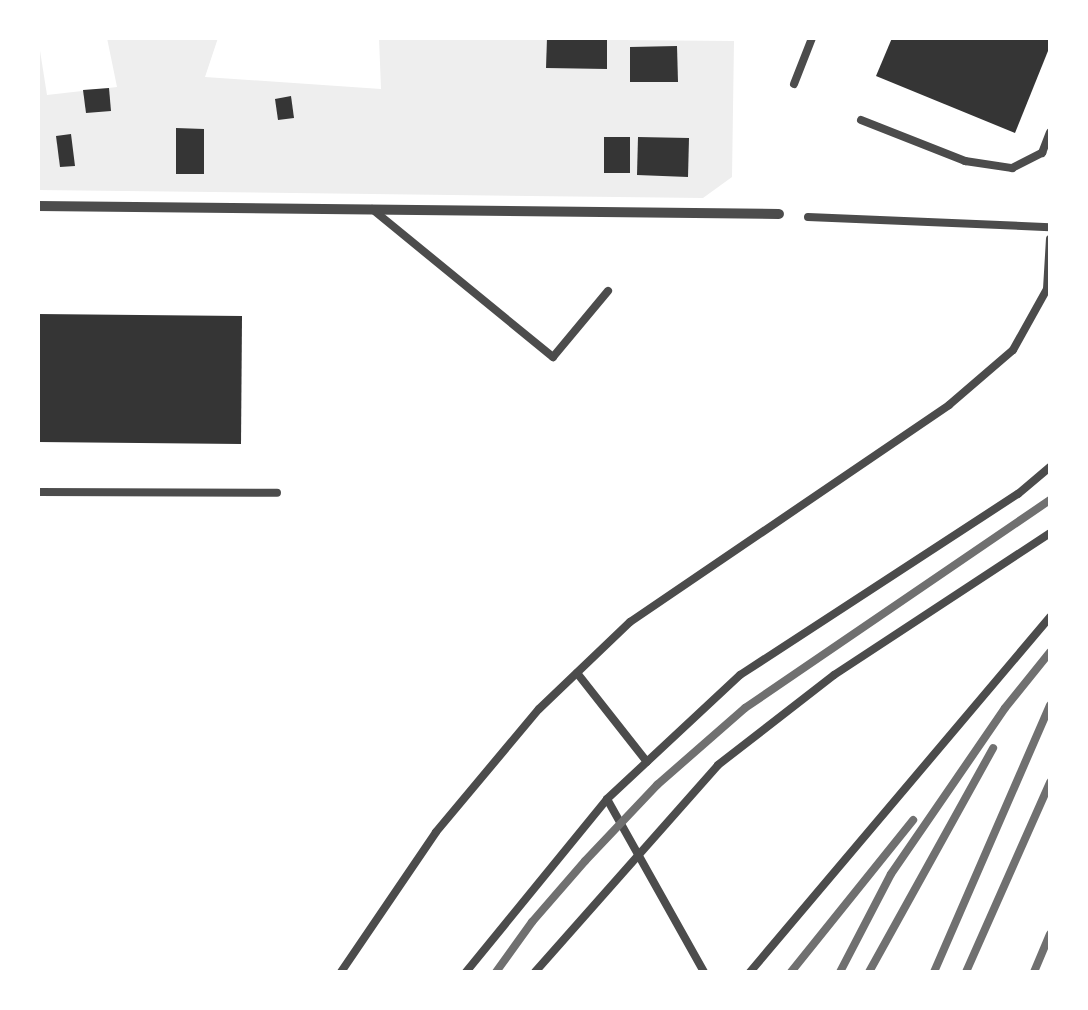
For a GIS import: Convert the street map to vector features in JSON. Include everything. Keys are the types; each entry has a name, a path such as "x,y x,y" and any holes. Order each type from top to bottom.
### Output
{"street":[{"path":"38,206 780,214"}],"lane":[{"path":"794,84 812,38"},
{"path":"861,120 965,160 1012,168 1042,153 1050,132"},
{"path":"372,209 554,357 608,291"},
{"path":"808,217 1050,227"},
{"path":"342,972 436,832 539,708 630,622 949,405 1013,350 1048,289 1050,239"},
{"path":"466,972 608,799 740,675 1018,494 1050,467"},
{"path":"38,492 277,493"},
{"path":"535,972 637,852 718,765 820,686 1050,533"},
{"path":"750,972 1050,617"},
{"path":"576,673 647,762"},
{"path":"608,799 704,972"}],"shaded area":[{"path":"38,38 47,95 117,87 107,38 218,38 205,77 381,89 379,38 734,41 732,177 703,198 38,190"}],"building":[{"path":"547,38 607,39 607,69 546,68"},
{"path":"892,38 1050,38 1050,46 1015,133 876,76"},
{"path":"677,46 678,82 630,82 630,47"},
{"path":"109,88 111,111 86,113 83,90"},
{"path":"291,96 294,118 278,120 275,99"},
{"path":"176,128 204,129 204,174 176,174"},
{"path":"71,134 75,166 60,167 56,136"},
{"path":"604,137 630,137 630,173 604,173"},
{"path":"638,137 689,138 688,177 637,175"},
{"path":"38,314 242,316 241,444 38,442"}],"railway":[{"path":"496,972 532,922 585,861 657,785 745,708 1050,500"},
{"path":"840,972 891,874 1005,708 1050,652"},
{"path":"934,972 1050,705"},
{"path":"869,972 993,748"},
{"path":"966,972 1050,782"},
{"path":"791,972 913,820"},
{"path":"1034,972 1050,934"}]}
